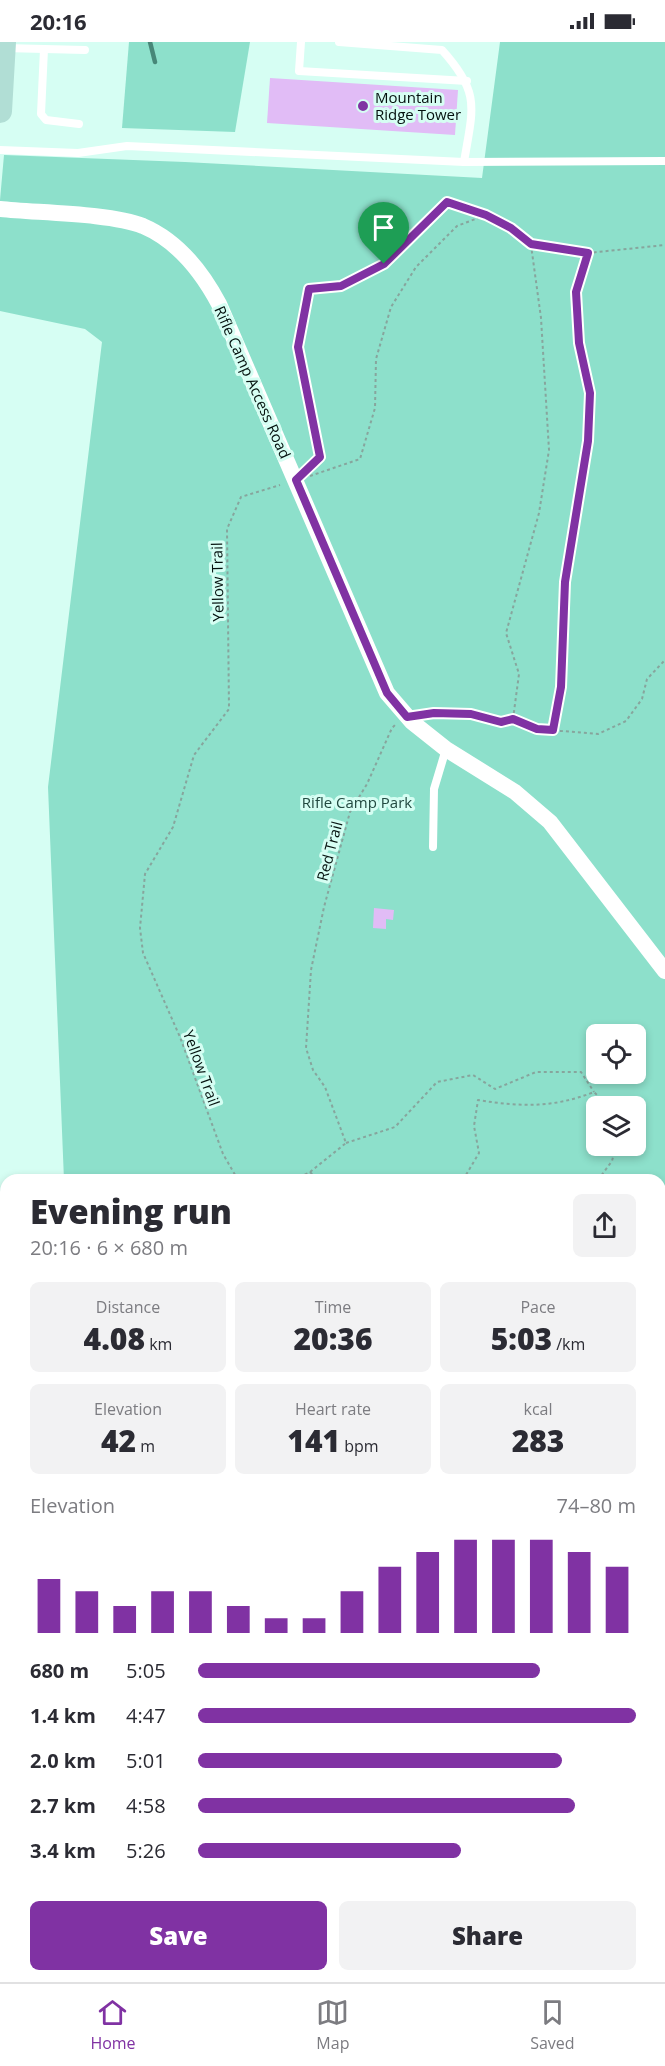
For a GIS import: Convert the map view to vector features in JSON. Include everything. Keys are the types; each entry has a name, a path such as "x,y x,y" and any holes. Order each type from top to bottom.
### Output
{"street":[{"path":"0,111 3,45"},
{"name":"Rifle Camp Access Road","path":"0,209 113,220 143,226 172,244 202,273 219,304 387,693 407,717 446,749 515,792 550,822 665,971"}],"lane":[{"path":"301,42 299,71 467,81"},
{"path":"339,42 442,50 467,81 471,121 464,162"},
{"path":"3,45 85,51"},
{"path":"44,49 41,114 46,120 79,124"},
{"path":"0,150 78,153 126,146 464,162 665,161"},
{"path":"433,847 434,789 446,749"}],"path":[{"name":"Yellow Trail","path":"235,1174 223,1154 180,1037 143,953 140,927 146,874 173,827 194,755 229,709 227,529 241,497 296,480 320,457 298,347 309,289 341,286 384,264 447,202 486,215 511,228 531,244 588,253 665,245"},
{"path":"296,480 360,459 375,408 376,359 391,307 416,267 457,226 486,215"},
{"path":"513,719 519,674 506,633 539,513 549,450 541,318 531,244"},
{"path":"553,730 561,687 565,582 588,441 590,393 579,343 576,292 588,253"},
{"path":"407,717 434,713 471,714 501,722 513,719 537,729 598,734 626,721 642,699 647,679 665,660"},
{"name":"Red Trail","path":"346,1143 325,1087 313,1070 306,1048 311,970 324,907 350,812 367,784 392,728 407,717"},
{"path":"306,1174 346,1143 395,1127 437,1082 473,1075 495,1089 536,1072 581,1072 598,1096"},
{"path":"467,1174 479,1153 474,1126 478,1100 522,1105 567,1103 594,1092"},
{"path":"602,1174 613,1156"}],"green space":[{"path":"129,42 250,42 235,132 122,128"},
{"name":"Rifle Camp Park","path":"500,42 665,42 665,1174 64,1174 48,787 102,342 85,329 0,311 0,200 4,155 482,178"}],"building":[{"name":"Mountain Ridge Tower","path":"270,78 458,90 455,135 267,123"},
{"path":"374,908 394,910 393,920 386,919 386,929 373,928"}],"waterway":[{"path":"150,42 155,62"}],"place":[{"name":"Mountain Ridge Tower","path":"363,106"}],"route":[{"path":"447,202 486,215 511,228 531,244 588,253 576,292 579,343 590,393 588,441 565,582 561,687 553,730 537,729 513,719 501,722 471,714 434,713 407,717 387,693 296,480 320,457 298,347 309,289 341,286 384,264 447,202"}]}
